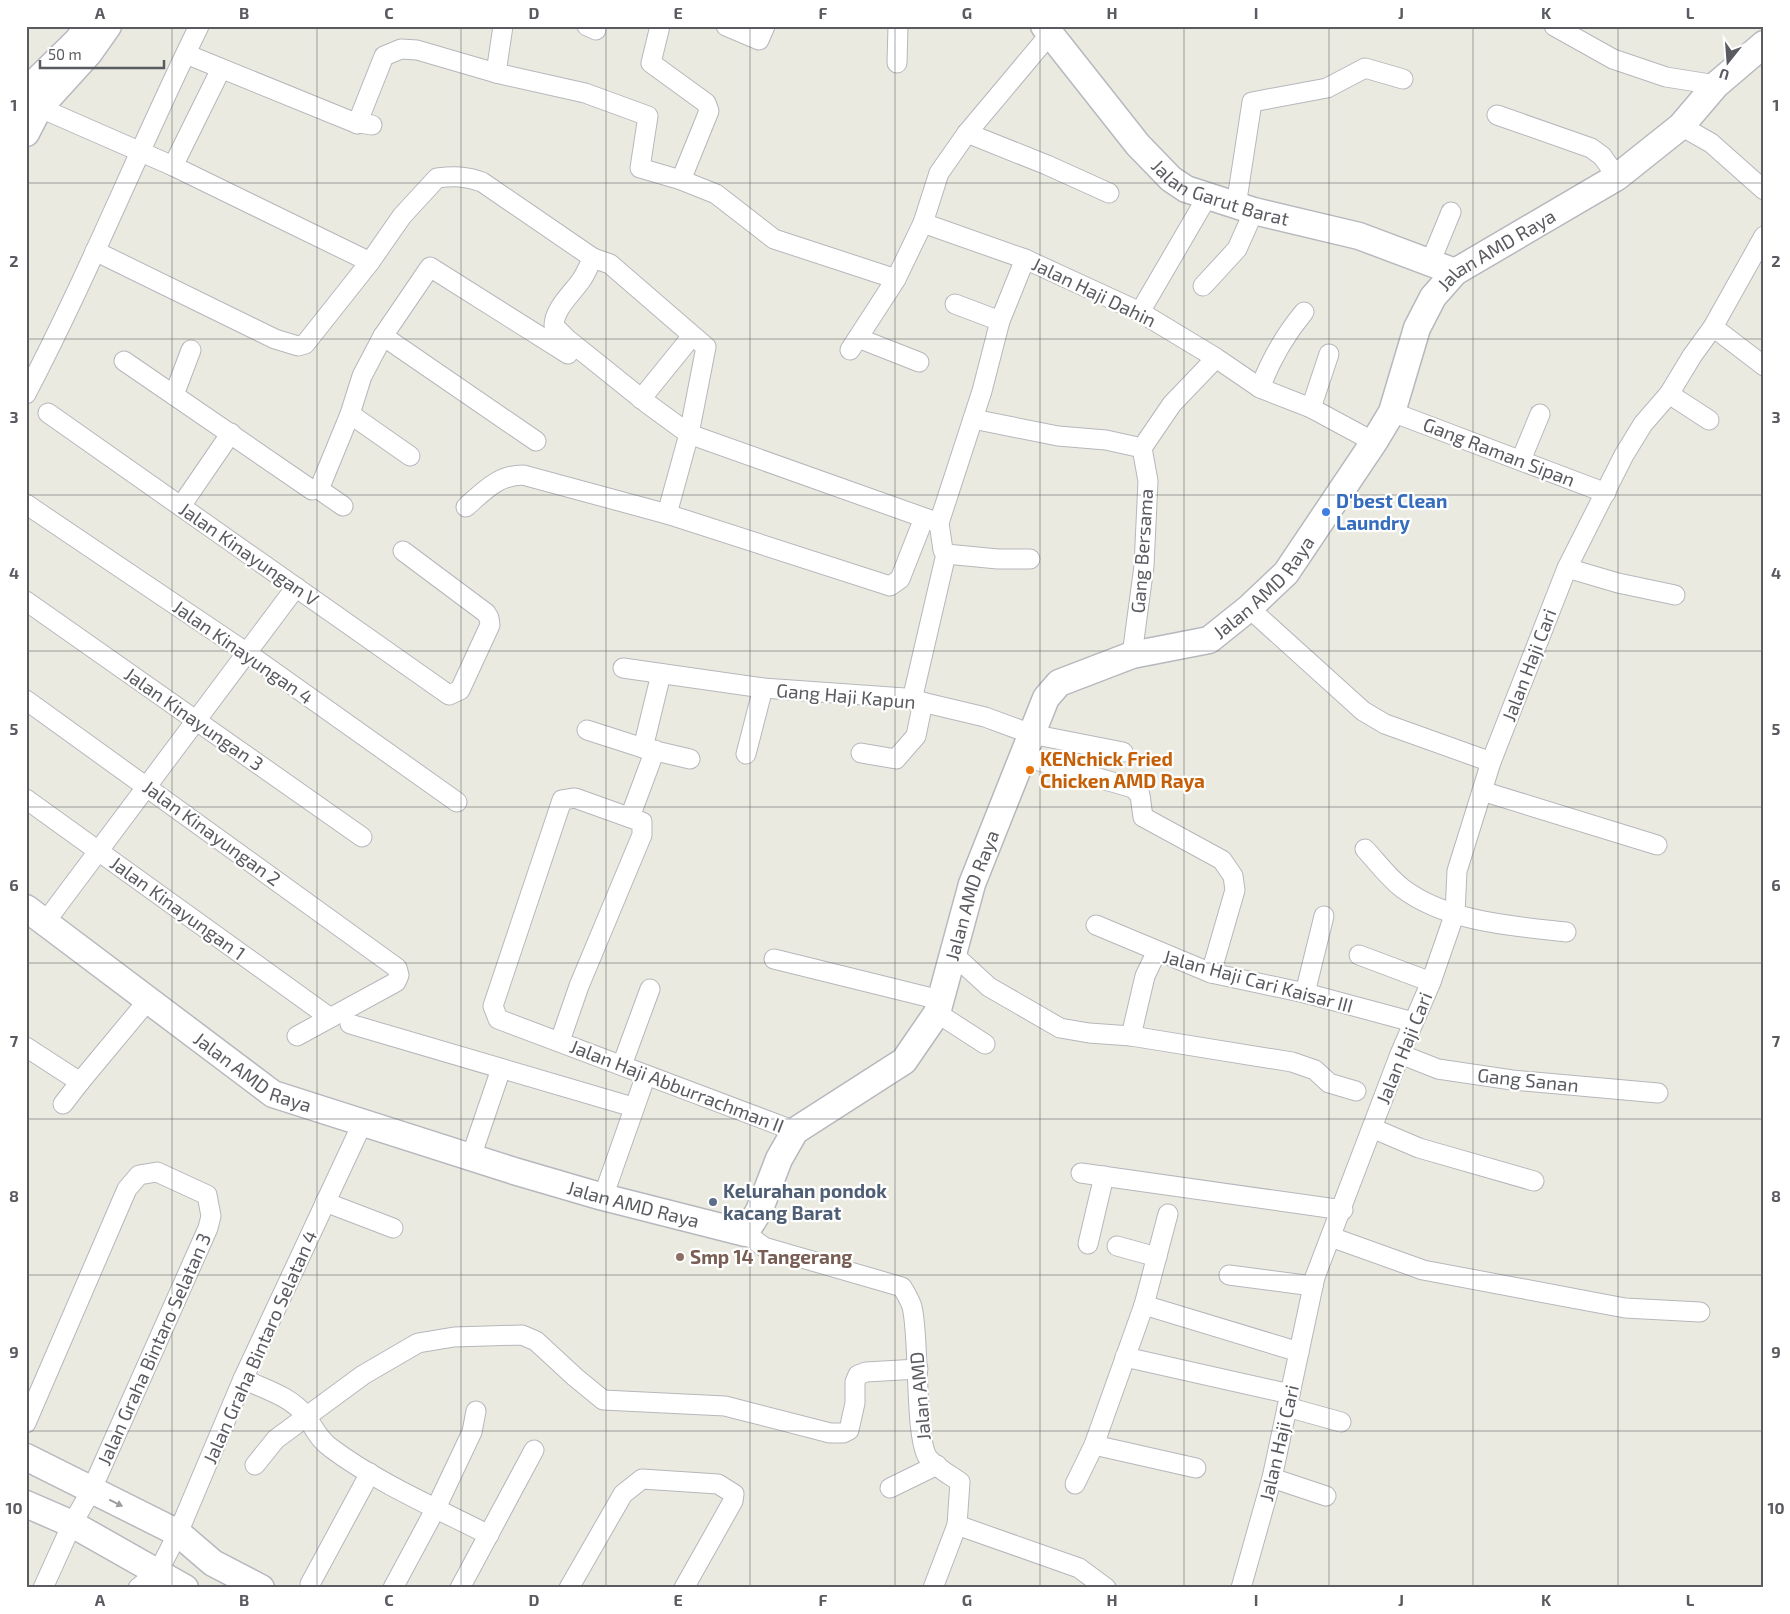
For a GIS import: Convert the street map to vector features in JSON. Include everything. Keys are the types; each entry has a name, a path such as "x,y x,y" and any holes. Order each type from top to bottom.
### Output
{"street":[{"path":"26,133 30,100 88,26"},
{"path":"30,100 89,53 108,26"},
{"path":"26,394 57,336 140,151 200,26"},
{"path":"496,73 503,26"},
{"path":"660,26 651,64 706,103 709,111 681,180"},
{"path":"726,26 759,40 765,26"},
{"path":"897,63 898,26"},
{"path":"1554,26 1613,59 1666,76 1716,85"},
{"path":"919,362 854,344 896,279 923,223 939,173 967,133 1047,30"},
{"name":"Jalan Garut Barat","path":"1047,30 1138,145 1172,179 1186,189 1245,209 1359,236 1455,272"},
{"name":"Jalan AMD Raya","path":"36,915 273,1094 603,1197 745,1233 759,1211 779,1159 795,1131 904,1061 939,1006 972,884 1046,698 1059,683 1132,655 1209,640 1249,608 1286,573 1374,442 1392,412 1417,328 1433,297 1455,272 1618,177 1681,126 1716,85 1764,44"},
{"path":"186,54 365,124 384,56 400,49 417,50 496,73 585,93 648,116 640,168 681,180 716,194 774,239 896,279"},
{"path":"1203,286 1237,249 1245,209 1252,102 1327,88 1365,68 1404,78"},
{"path":"173,166 221,69"},
{"path":"30,100 173,166 370,262"},
{"path":"1497,115 1591,148 1602,156 1618,177"},
{"path":"1681,126 1711,143 1764,190"},
{"path":"967,133 1109,193"},
{"path":"95,251 275,339 298,346 305,344 422,192 437,178 453,175 482,182 593,258 610,264 706,347 689,434 667,514"},
{"path":"1140,312 1207,197"},
{"path":"1430,263 1451,212"},
{"name":"Jalan Haji Dahin","path":"923,223 1025,259 1140,312 1216,358 1260,388 1311,408 1374,442"},
{"name":"Jalan Haji Cari","path":"1241,1588 1272,1478 1313,1286 1400,1054 1431,982 1454,913 1457,871 1491,762 1567,568 1624,456 1644,424 1670,394 1692,356 1714,327 1759,256 1764,236"},
{"path":"593,258 582,278 559,309 554,320 554,326 567,339 641,399 689,434 931,520 946,554 917,701 916,736 896,759 861,753"},
{"path":"466,506 492,483 512,475 523,475 667,514 890,586 900,579 931,520 973,419 1000,321 1025,259"},
{"path":"124,361 312,490 320,487 350,414 362,376 383,336 430,267 568,354"},
{"path":"955,304 1000,321"},
{"path":"1260,388 1285,336 1304,312"},
{"path":"1714,327 1764,366"},
{"path":"383,336 536,440"},
{"path":"641,399 692,336"},
{"path":"174,395 191,350"},
{"path":"1311,408 1329,354"},
{"path":"973,419 1058,436 1106,440 1142,448 1172,404 1216,358"},
{"path":"1670,394 1709,420"},
{"name":"Jalan Kinayungan V","path":"48,412 449,695 460,690 490,624 489,618 486,613 403,551"},
{"name":"Gang Raman Sipan","path":"1392,412 1606,493"},
{"path":"350,414 410,456"},
{"path":"1522,460 1540,414"},
{"path":"181,506 231,433"},
{"name":"Gang Bersama","path":"1132,655 1144,566 1148,481 1142,448"},
{"path":"317,488 343,506"},
{"name":"Jalan Kinayungan 4","path":"26,504 247,653 457,802"},
{"path":"946,554 998,559 1030,559"},
{"path":"1567,568 1618,583 1674,595"},
{"path":"36,915 98,850 296,587"},
{"name":"Jalan Kinayungan 3","path":"26,601 362,836"},
{"path":"1249,608 1362,711 1385,724 1491,762"},
{"name":"Gang Haji Kapun","path":"623,668 763,688 917,701 985,717 1026,745 1123,752"},
{"path":"560,1041 579,986 642,835 642,822 630,817 649,749 661,674"},
{"path":"746,754 763,688"},
{"name":"Jalan Kinayungan 2","path":"26,700 397,968 399,975 396,982 329,1017"},
{"path":"587,730 690,759"},
{"path":"1026,745 1133,788 1140,795 1143,817 1222,860 1233,876 1234,890 1211,973"},
{"path":"1482,791 1657,846"},
{"name":"Jalan Haji Abburrachman II","path":"630,817 575,798 562,800 493,1006 498,1019 795,1131"},
{"name":"Jalan Kinayungan 1","path":"26,799 329,1017"},
{"path":"1365,849 1390,877 1403,888 1454,913 1491,924 1566,932"},
{"path":"1305,994 1324,916"},
{"path":"1096,925 1124,935 1157,951"},
{"name":"Jalan Haji Cari Kaisar III","path":"1131,1036 1145,976 1157,951 1211,973 1305,994 1413,1022"},
{"path":"954,955 989,987 1060,1028 1089,1033 1131,1036 1304,1065 1315,1070 1329,1083 1356,1091"},
{"path":"1359,955 1431,982"},
{"path":"774,959 939,1006 985,1044"},
{"path":"622,1065 650,990"},
{"path":"63,1104 148,999"},
{"path":"296,1036 329,1017"},
{"path":"350,1024 626,1104"},
{"path":"26,1047 80,1082"},
{"name":"Gang Sanan","path":"1400,1054 1438,1069 1512,1080 1658,1093"},
{"path":"471,1157 501,1069"},
{"path":"603,1197 646,1075"},
{"name":"Jalan Graha Bintaro Selatan 4","path":"157,1580 243,1379 362,1122"},
{"name":"Jalan Haji Cari","path":"1372,1128 1419,1148 1534,1181"},
{"name":"Jalan Graha Bintaro Selatan 3","path":"26,1423 127,1189 139,1175 157,1172 207,1196 211,1216 208,1228 91,1490 72,1524 43,1588"},
{"path":"1081,1173 1343,1210"},
{"path":"1088,1244 1104,1176"},
{"path":"325,1202 393,1228"},
{"path":"1075,1484 1094,1445 1144,1305 1168,1214"},
{"name":"Jalan AMD","path":"745,1233 764,1247 902,1287 912,1308 918,1369 919,1411 925,1452 929,1459 960,1482 958,1525"},
{"path":"1331,1237 1422,1270 1625,1308 1700,1312"},
{"path":"1117,1246 1157,1257"},
{"path":"1229,1274 1313,1286"},
{"path":"1144,1305 1300,1352"},
{"path":"255,1465 276,1439 364,1376 418,1343 454,1337 522,1335 536,1342 603,1400 725,1406 830,1434 843,1433 849,1430 855,1403 855,1382 858,1375 866,1372 918,1369"},
{"path":"1125,1357 1288,1400 1342,1422"},
{"path":"243,1379 284,1398 306,1416 317,1436 370,1473 489,1535"},
{"path":"393,1588 436,1508 472,1432 476,1411"},
{"path":"1094,1445 1196,1468"},
{"path":"460,1588 534,1450"},
{"path":"26,1457 178,1533 213,1563 261,1588"},
{"path":"890,1488 937,1465"},
{"path":"310,1584 370,1473"},
{"path":"1272,1478 1326,1496"},
{"path":"569,1588 623,1494 642,1479 718,1484 734,1494 733,1501 684,1588"},
{"path":"26,1504 72,1524 157,1580 185,1588"},
{"path":"933,1588 958,1525 1079,1568 1106,1588"},
{"path":"138,1588 157,1580"}],"place":[{"name":"D'best Clean Laundry","path":"1326,512"},
{"name":"KENchick Fried Chicken AMD Raya","path":"1030,770"},
{"name":"Kelurahan pondok kacang Barat","path":"713,1202"},
{"name":"Smp 14 Tangerang","path":"680,1257"}]}
